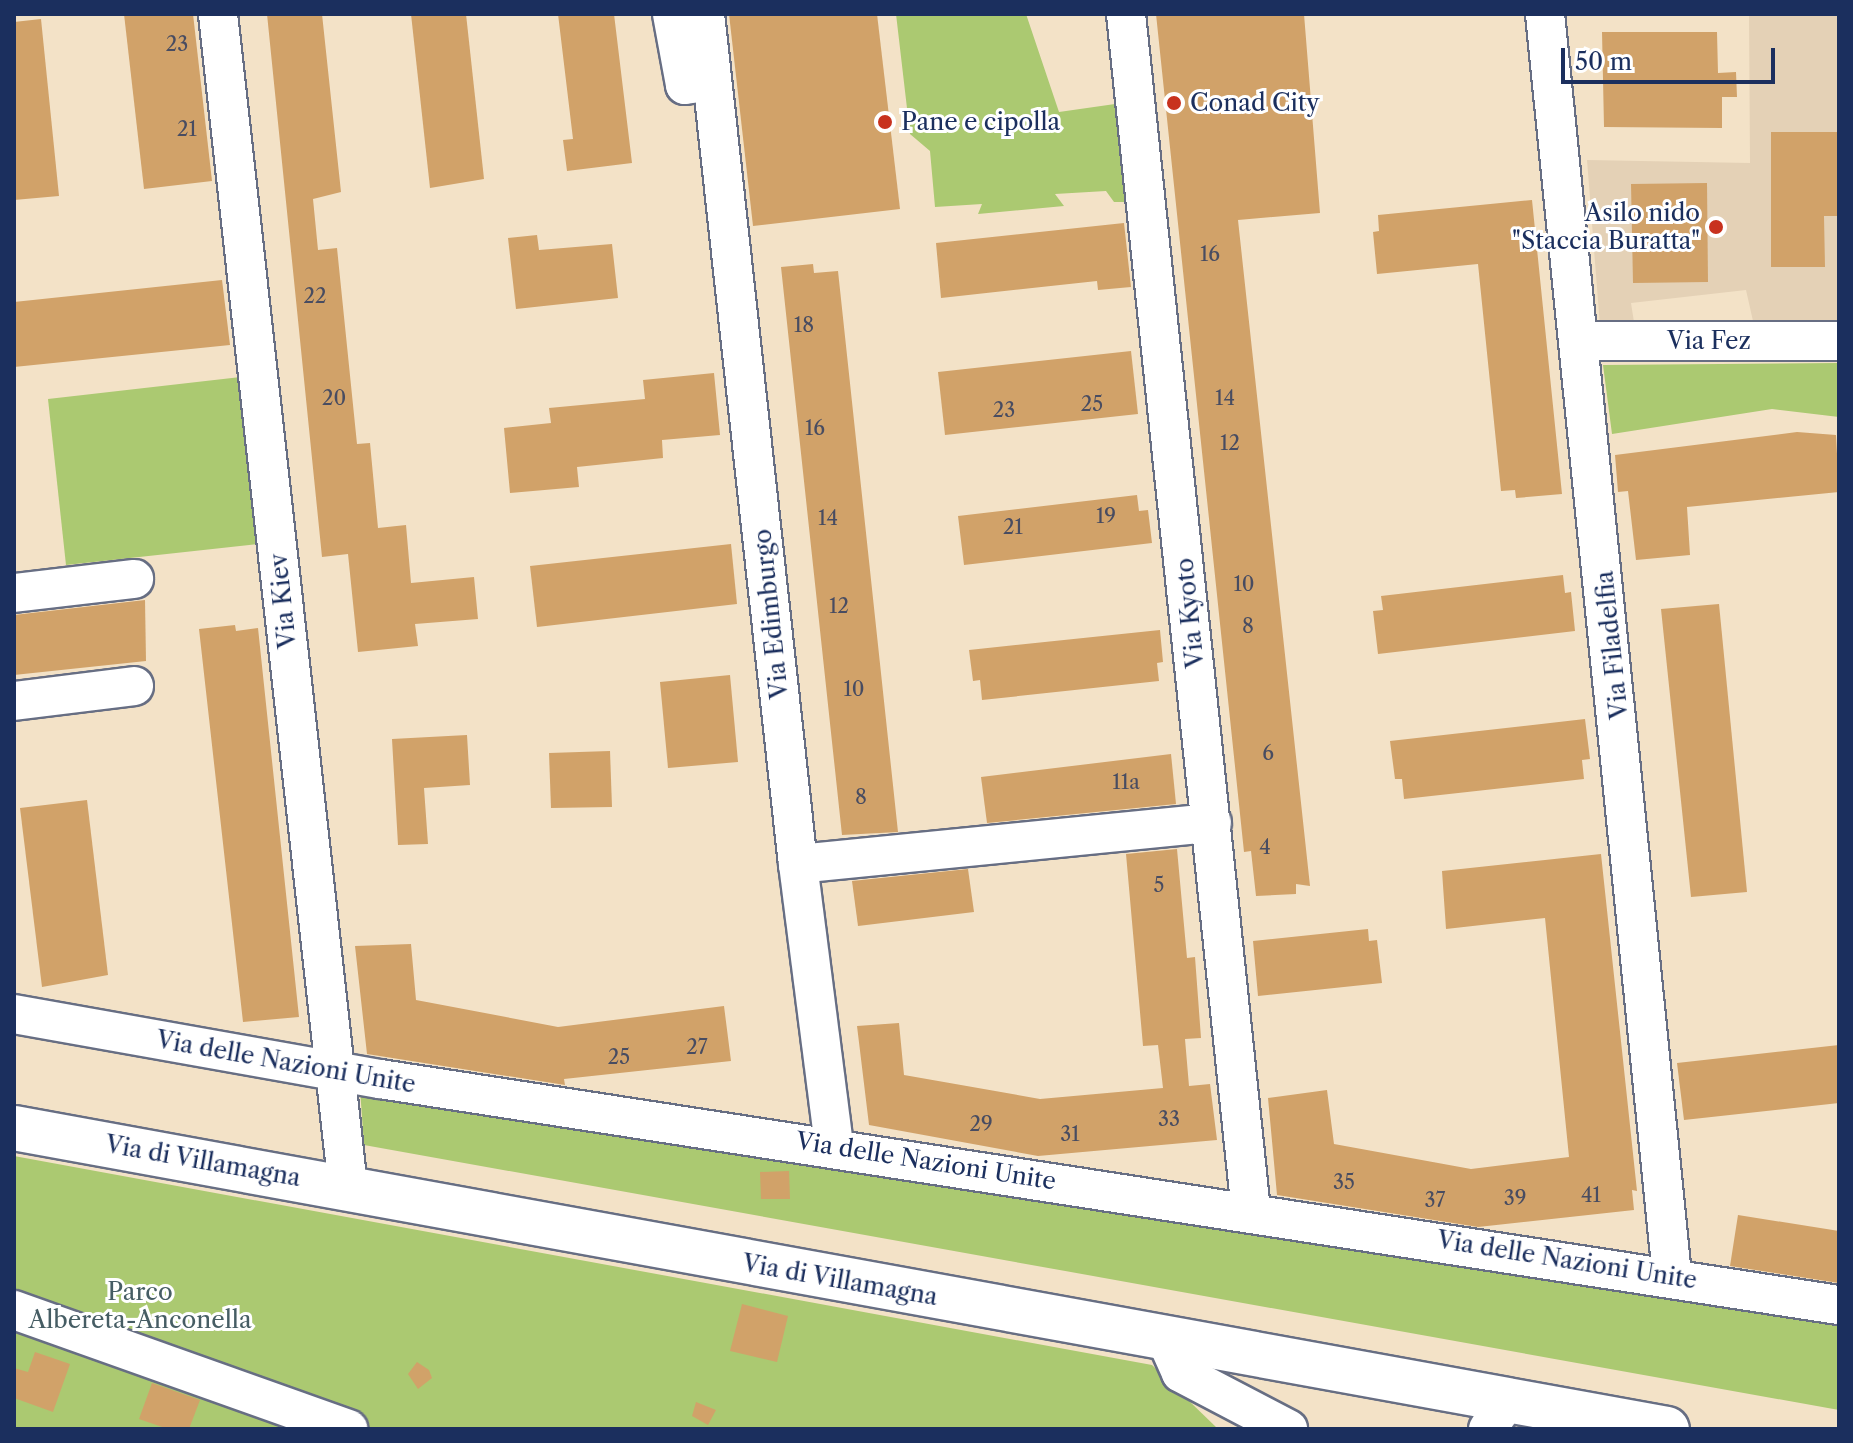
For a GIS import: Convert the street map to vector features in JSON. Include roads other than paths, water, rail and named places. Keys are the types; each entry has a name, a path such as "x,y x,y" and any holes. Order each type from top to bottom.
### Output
{"main road":[{"name":"Via di Villamagna","path":"14,1128 1165,1337 1497,1414 1667,1429"}],"street":[{"name":"Via Kiev","path":"218,14 348,1188"},
{"path":"672,14 685,85 712,81"},
{"name":"Via Edimburgo","path":"705,14 798,864 834,1146"},
{"name":"Via Kyoto","path":"1126,14 1251,1212"},
{"name":"Via Filadelfia","path":"1545,14 1672,1276"},
{"name":"Via Fez","path":"1579,341 1839,341"},
{"path":"14,593 134,579"},
{"path":"14,701 134,686"},
{"path":"798,864 1212,823"},
{"name":"Via delle Nazioni Unite","path":"14,1014 334,1072 834,1146 1672,1276 1839,1305"},
{"path":"14,1310 348,1429"},
{"path":"1165,1337 1181,1373 1288,1429"}],"place":[{"name":"Conad City","path":"1174,103"},
{"name":"Pane e cipolla","path":"885,122"},
{"name":"Asilo nido \"Staccia Buratta\"","path":"1716,227"}],"park label":[{"name":"Parco Albereta-Anconella","path":"140,1306"}]}
